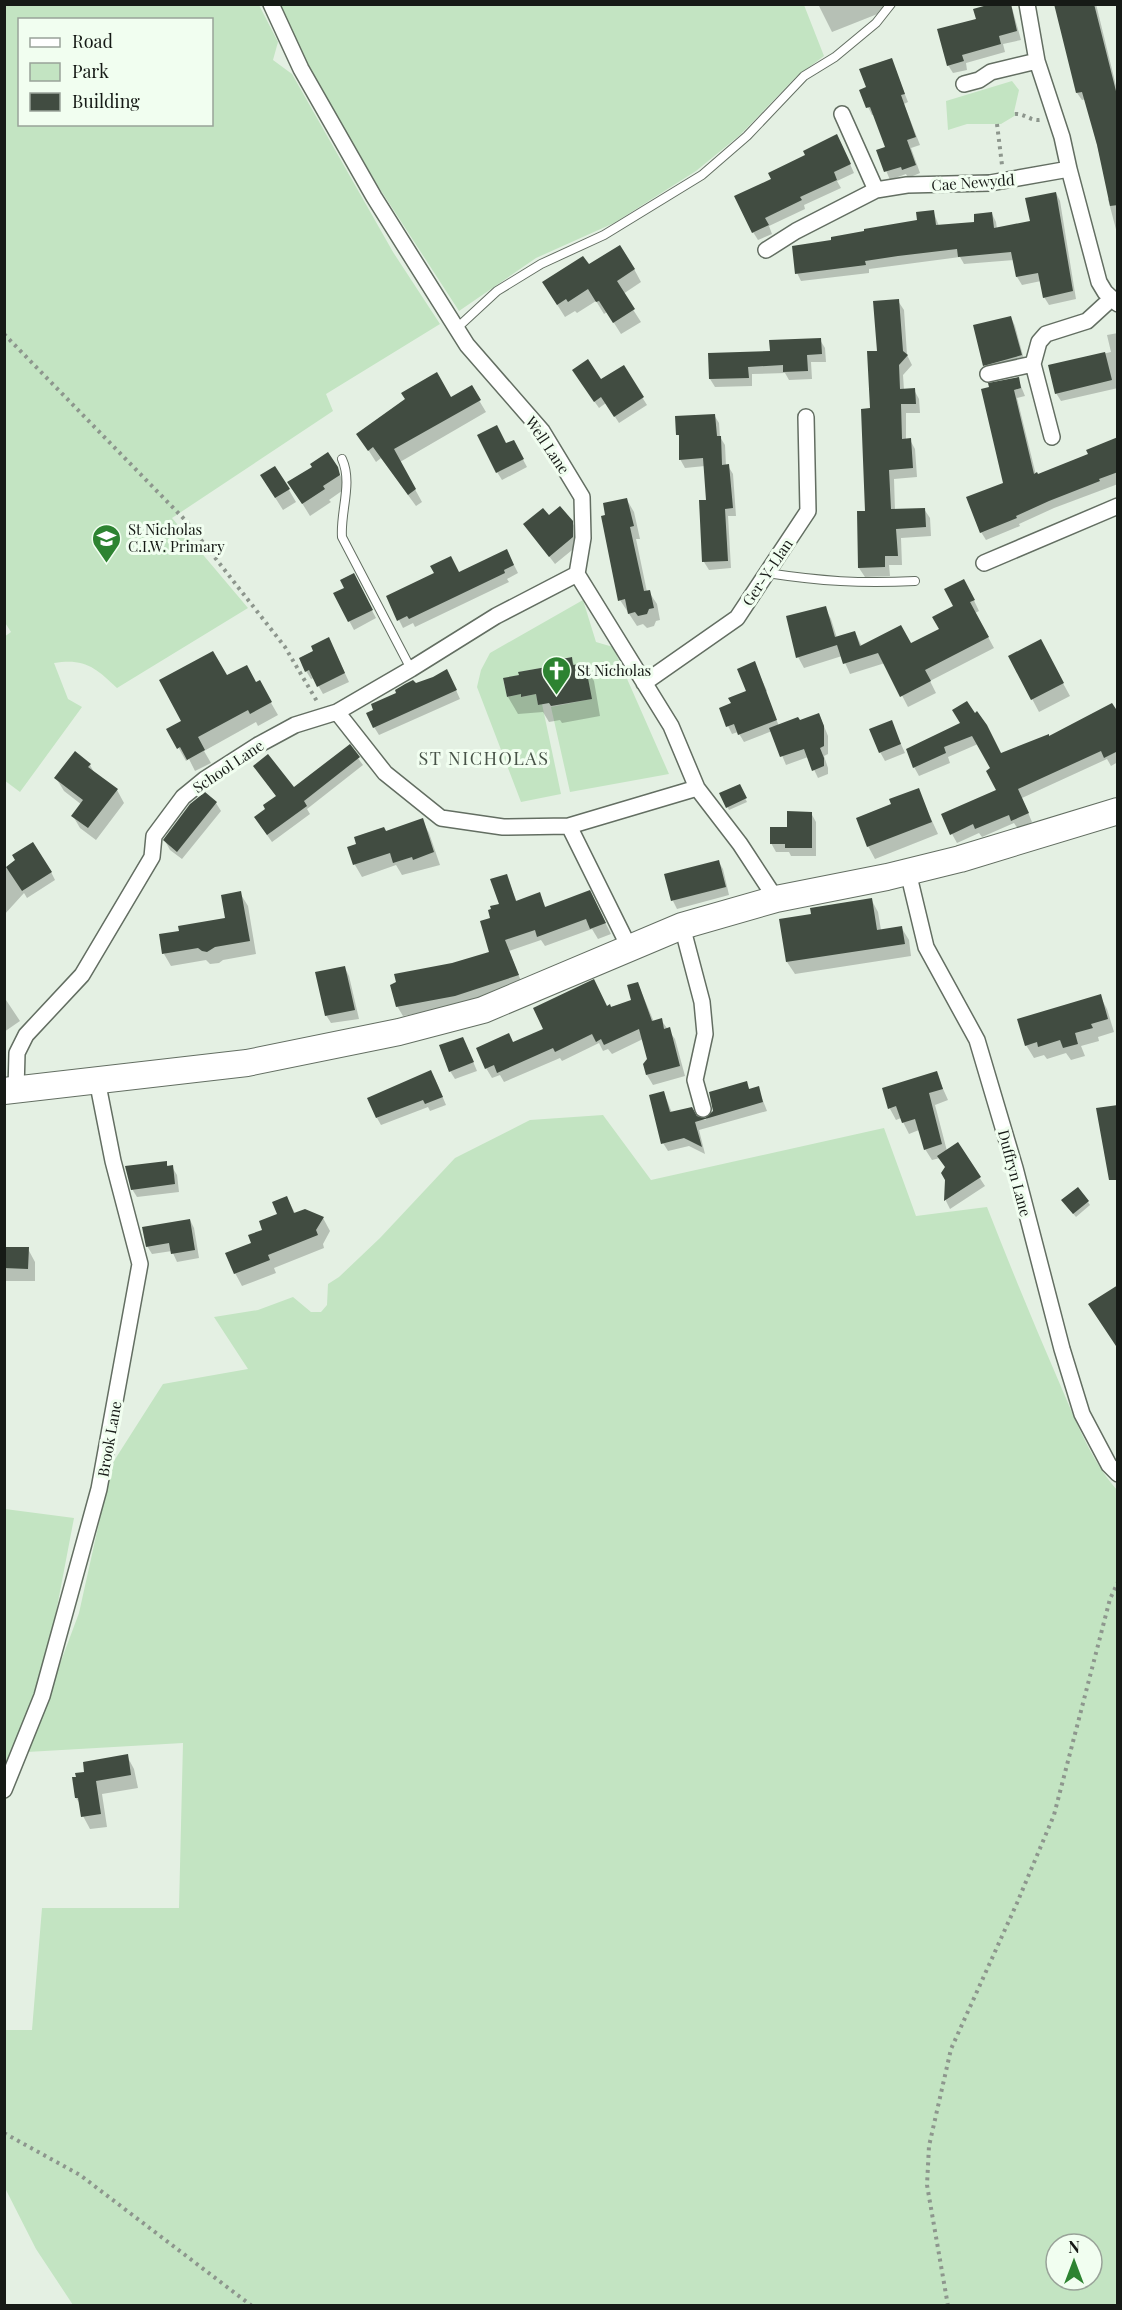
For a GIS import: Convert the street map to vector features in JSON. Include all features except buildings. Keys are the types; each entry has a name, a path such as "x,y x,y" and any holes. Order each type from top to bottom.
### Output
{"main road":[{"path":"10,1090 247,1063 399,1032 483,1010 682,926 776,899 908,872 1009,846 1118,811"}],"street":[{"name":"Well Lane","path":"271,4 301,69 374,197 467,345 542,431 582,497 584,538 577,574"},
{"path":"1027,4 1037,61 1054,114 1099,282 1114,302 1080,325 1046,334 1039,342 1033,364 1052,437"},
{"path":"964,84 979,80 991,72 1037,61"},
{"path":"843,114 876,190"},
{"name":"Cae Newydd","path":"766,250 796,231 876,190 907,185 1004,181 1069,169"},
{"path":"988,374 1033,364"},
{"name":"Ger-Y-Llan","path":"644,683 737,618 808,511 806,417"},
{"path":"984,562 1116,511"},
{"path":"577,574 671,726 697,788 740,844 776,899"},
{"name":"School Lane","path":"10,1090 17,1053 26,1035 82,975 152,858 154,836 183,797 204,779 258,745 295,725 331,714 411,669 496,616 577,574"},
{"path":"331,714 385,773 441,818 502,827 568,826 697,788"},
{"path":"568,826 628,947"},
{"name":"Duffryn Lane","path":"908,872 926,947 977,1040 1015,1168 1062,1349 1082,1414 1109,1465 1118,1474"},
{"path":"682,926 702,1002 705,1034 695,1080 703,1109"},
{"name":"Brook Lane","path":"4,1790 42,1696 99,1489 140,1264 113,1161 97,1080"}],"lane":[{"path":"457,328 497,291 541,264 604,235 702,175 747,136 804,76 835,57 876,23 891,4"},
{"path":"342,459 346,469 346,484 341,523 342,537 411,669"},
{"path":"767,573 822,582 915,581"}],"path":[{"path":"1015,114 1021,113 1034,120 1054,114"},
{"path":"997,124 1004,181"},
{"path":"4,334 187,522 285,647 331,714"},
{"path":"948,2306 927,2185 929,2146 951,2049 1054,1815 1110,1599 1118,1582"},
{"path":"4,2133 80,2175 252,2306"}],"green space":[{"path":"5,4 259,5 278,42 273,60 292,74 393,252 440,324 326,394 333,411 172,518 248,608 117,688 96,670 82,663 54,663 68,699 82,707 20,792 4,780 4,637 11,632 4,621"},
{"path":"276,5 804,5 824,56 796,77 740,135 696,171 614,223 536,258 459,311 378,186 282,22"},
{"path":"1012,81 1019,90 1014,112 1016,115 1001,124 967,124 948,130 946,101"},
{"path":"583,600 596,642 613,647 669,774 570,792 551,707 591,699 585,663 573,665 571,657 552,660 552,666 519,672 519,675 503,679 507,697 536,694 538,705 542,704 561,794 521,802 477,687 481,670 490,653"},
{"path":"603,1115 651,1180 884,1128 916,1216 987,1207 1077,1424 1091,1452 1117,1490 1117,2305 73,2305 36,2249 5,2188 5,2030 32,2030 42,1908 179,1908 183,1743 27,1752 79,1613 112,1464 163,1384 248,1369 214,1317 258,1310 293,1297 311,1312 321,1312 327,1305 328,1284 339,1277 380,1238 455,1158 530,1120"},
{"path":"5,1509 74,1518 46,1665 5,1771"}],"place":[{"name":"St Nicholas C.I.W. Primary","path":"107,564"},
{"name":"St Nicholas","path":"556,696"}],"district":[{"name":"ST NICHOLAS","path":"484,758"}]}
